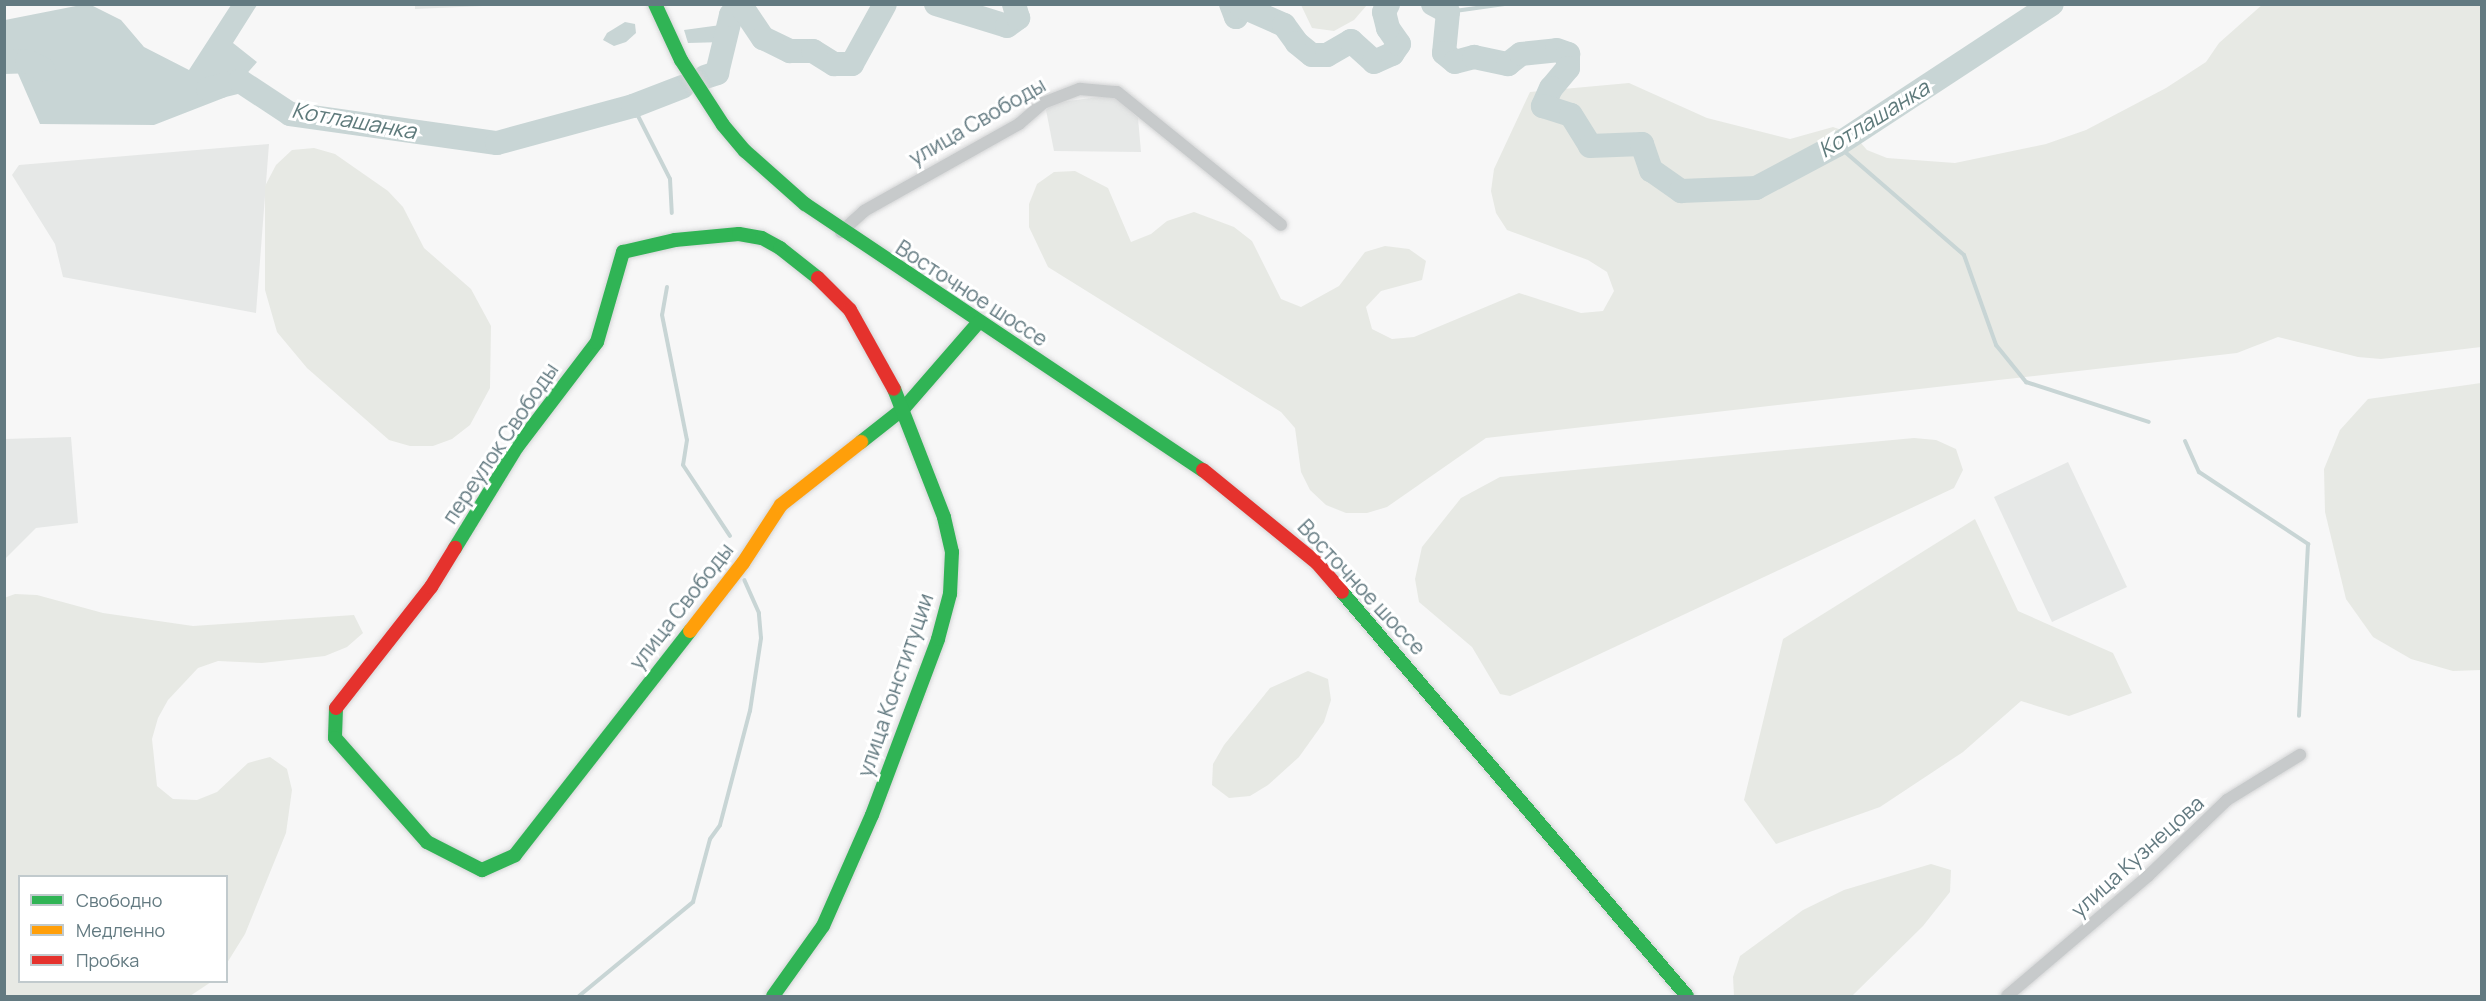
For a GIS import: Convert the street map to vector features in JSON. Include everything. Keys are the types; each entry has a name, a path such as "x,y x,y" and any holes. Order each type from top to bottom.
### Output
{"main road":[{"name":"Восточное шоссе","path":"655,4 703,97 745,151 773,178 841,232 1216,478 1317,563 1687,996"},
{"name":"улица Конституции","path":"739,234 762,238 780,248 833,290 849,310 904,408 944,517 952,552 950,594 938,639 845,876 823,926 773,996"},
{"name":"переулок Свободы","path":"515,855 482,870 427,842 334,738 335,710 431,587 517,447 597,342 623,252 675,240 739,234"},
{"path":"904,408 978,323"},
{"name":"улица Свободы","path":"515,855 743,563 781,505 904,408"}],"street":[{"name":"улица Свободы","path":"841,232 864,211 1018,124 1042,103 1080,89 1117,92 1281,225"},
{"name":"улица Кузнецова","path":"2007,996 2148,876 2227,800 2300,755"}],"shaded area":[{"path":"415,4 505,5 415,9"},
{"path":"1301,4 1367,5 1354,20 1334,31 1312,28"},
{"path":"2263,4 2481,5 2481,347 2381,359 2358,357 2278,337 2237,353 1486,438 1387,507 1367,513 1346,513 1326,505 1310,490 1301,472 1295,428 1281,412 1048,267 1029,227 1029,204 1037,184 1054,172 1075,171 1108,188 1131,242 1151,234 1167,221 1194,212 1234,227 1252,241 1281,299 1301,307 1339,286 1365,252 1385,246 1409,249 1426,261 1422,280 1381,291 1366,307 1372,329 1392,339 1414,337 1519,293 1581,313 1603,311 1614,291 1607,272 1588,260 1507,230 1496,213 1491,191 1494,169 1530,92 1629,83 1707,118 1790,139 1833,127 1853,134 1867,150 1887,158 1955,163 2046,144 2086,130 2166,88 2206,62 2219,43"},
{"path":"91,5 121,20 144,47 189,70 231,5 257,5 233,43 257,62 226,97 154,125 40,124 9,53 5,53 5,20"},
{"path":"625,22 635,24 636,33 626,42 614,46 603,40 607,33"},
{"path":"728,24 724,42 688,43 684,30"},
{"path":"1114,95 1138,118 1141,152 1054,151 1046,110 1053,103"},
{"path":"269,144 256,313 63,277 55,244 12,175 19,165"},
{"path":"314,148 335,154 388,191 403,207 424,248 471,289 491,326 490,388 470,425 452,439 433,446 410,446 389,440 307,368 277,332 265,290 265,186 276,165 292,150"},
{"path":"2481,383 2481,670 2453,671 2411,659 2373,637 2346,599 2325,512 2324,469 2340,430 2368,399"},
{"path":"71,437 78,523 36,528 5,559 5,439"},
{"path":"1914,438 1936,440 1956,449 1963,470 1954,488 1510,696 1500,694 1472,647 1419,602 1415,579 1422,547 1461,498 1500,477"},
{"path":"2068,462 2127,587 2052,622 1994,497"},
{"path":"1975,519 2018,611 2113,653 2132,693 2069,716 2021,701 1963,752 1880,807 1776,844 1744,800 1783,639"},
{"path":"15,594 37,595 103,613 193,626 354,615 363,633 347,647 325,656 262,663 218,661 198,668 168,700 158,718 152,739 157,786 173,799 197,800 217,792 248,763 270,757 287,769 292,790 286,833 245,934 228,961 228,875 18,875 18,983 210,983 190,996 5,996 4,598"},
{"path":"1308,671 1328,679 1331,700 1324,722 1299,757 1268,785 1250,796 1229,798 1212,785 1213,764 1224,745 1270,688"},
{"path":"1931,864 1951,870 1950,892 1923,926 1852,996 1734,996 1733,977 1740,956 1803,910 1844,890"}],"waterway":[{"path":"705,77 717,73 731,15 744,10 763,38 790,51 813,51 834,64 852,64 885,4"},
{"path":"936,4 1007,26 1018,18 1014,4"},
{"path":"1231,4 1236,17 1241,6 1284,25 1297,43 1312,55 1327,55 1351,41 1374,62 1392,54 1399,44 1388,28 1384,12 1388,4"},
{"path":"1433,4 1448,12 1444,53 1455,62 1474,57 1508,64 1521,54 1557,50 1568,54 1568,68 1551,88 1543,106 1571,115 1590,146 1642,144 1651,170 1681,191 1756,188 1837,145 2052,4"},
{"path":"1448,12 1504,4"},
{"name":"Котлашанка","path":"4,62 27,61 43,69"},
{"name":"Котлашанка","path":"208,89 240,81 290,114 497,143 633,106 682,87"},
{"path":"633,106 670,179 672,213"},
{"path":"1837,145 1964,255 1996,345 2026,382 2149,422"},
{"path":"667,287 662,315 687,440 683,465 730,536"},
{"path":"2185,441 2199,472 2308,544 2299,716"},
{"path":"579,996 693,902 710,839 720,825 750,711 761,638 759,613 744,580"}],"traffic: fast":[{"path":"655,4 681,60 723,125 745,151 805,204 1203,470"},
{"path":"455,548 517,447 597,342 623,252 675,240 739,234 762,238 780,248 818,278"},
{"path":"861,442 904,408 978,323"},
{"path":"773,996 823,926 872,815 938,639 950,594 952,552 944,517 894,389"},
{"path":"1342,592 1687,996"},
{"path":"336,708 335,738 427,842 482,870 515,855 690,631"}],"traffic: slow":[{"path":"690,631 743,563 781,505 861,442"}],"traffic: jam":[{"path":"818,278 850,310 894,389"},
{"path":"1203,470 1317,563 1342,592"},
{"path":"336,708 431,587 455,548"}]}
